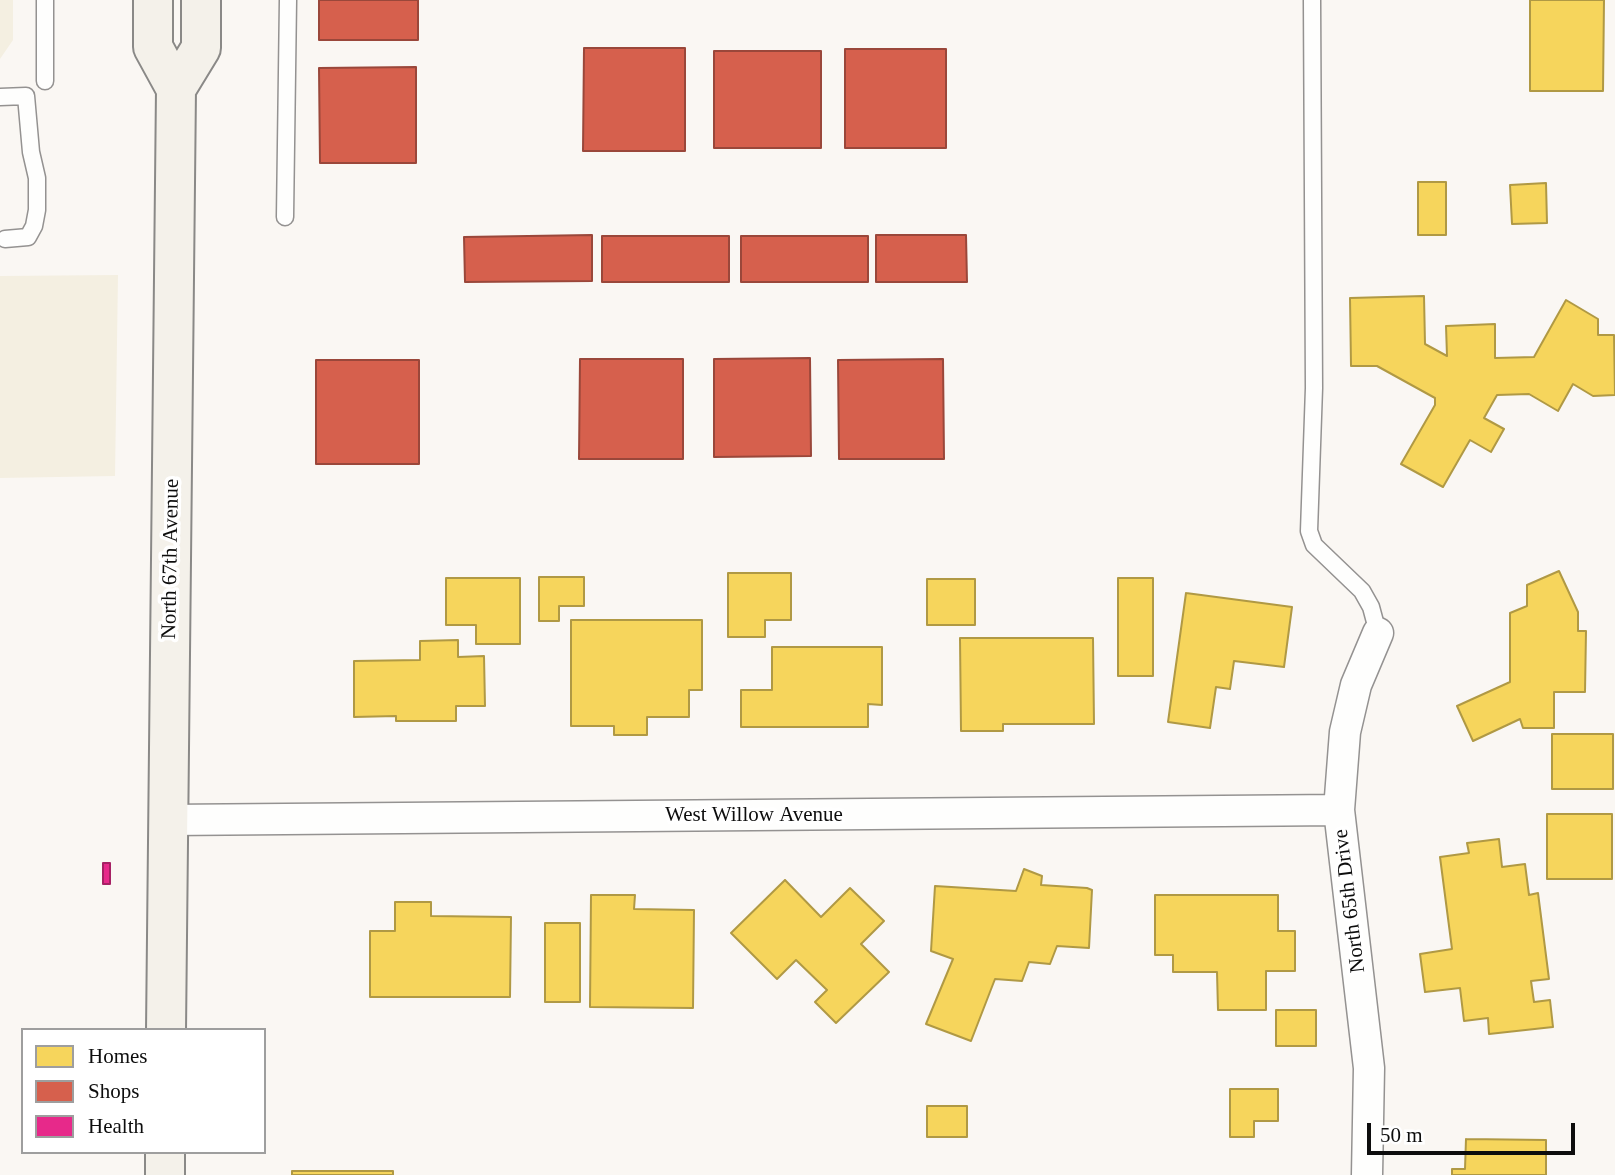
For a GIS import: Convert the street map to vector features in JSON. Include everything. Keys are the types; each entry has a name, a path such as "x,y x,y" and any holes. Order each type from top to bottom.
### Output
{"main road":[{"name":"North 67th Avenue","path":"153,0 153,47 176,89 166,1028"},
{"path":"176,89 201,48 201,0"},
{"path":"165,1154 165,1175"}],"street":[{"name":"North 65th Drive","path":"1367,1175 1369,1068 1339,810 1345,732 1356,685 1378,633"},
{"name":"West Willow Avenue","path":"168,820 1339,810"}],"lane":[{"path":"45,0 45,81"},
{"path":"285,217 288,0"},
{"path":"1312,0 1314,362 1309,531 1314,545 1362,591 1371,607 1378,633"},
{"path":"0,97 26,96 31,152 37,178 34,226 28,237 5,239"}],"shaded area":[{"path":"0,0 13,0 13,40 0,59"},
{"path":"118,275 115,476 0,478 0,276"}],"building: Homes":[{"path":"1530,0 1604,0 1603,91 1530,91"},
{"path":"1418,182 1446,182 1446,235 1418,235"},
{"path":"1546,183 1547,223 1512,224 1510,185"},
{"path":"1424,296 1425,344 1447,356 1446,326 1495,324 1495,358 1534,357 1566,300 1598,319 1598,335 1614,335 1615,395 1593,396 1573,384 1558,411 1529,394 1497,395 1484,418 1504,429 1491,452 1470,440 1443,487 1401,464 1435,405 1435,398 1377,366 1351,366 1350,298"},
{"path":"1559,571 1578,612 1578,631 1586,631 1585,692 1554,692 1554,728 1523,728 1520,719 1473,741 1457,706 1510,682 1510,613 1527,606 1527,585"},
{"path":"728,573 791,573 791,620 765,620 765,637 728,637"},
{"path":"539,577 584,577 584,606 559,606 559,621 539,621"},
{"path":"446,578 520,578 520,644 476,644 476,625 446,625"},
{"path":"1118,578 1153,578 1153,676 1118,676"},
{"path":"927,579 975,579 975,625 927,625"},
{"path":"1186,593 1292,607 1284,667 1234,661 1230,689 1216,687 1210,728 1168,722"},
{"path":"571,620 702,620 702,690 689,690 689,717 647,717 647,735 614,735 614,726 571,726"},
{"path":"960,638 1093,638 1094,724 1003,724 1003,731 961,731"},
{"path":"458,640 458,657 484,656 485,706 456,706 456,721 396,721 396,716 354,717 354,661 420,660 420,641"},
{"path":"772,647 882,647 882,705 868,704 868,727 741,727 741,690 772,690"},
{"path":"1552,734 1613,734 1613,789 1552,789"},
{"path":"1547,814 1612,814 1612,879 1547,879"},
{"path":"1499,839 1502,867 1525,864 1529,895 1538,893 1549,979 1531,981 1534,1002 1550,1000 1553,1027 1489,1034 1488,1018 1464,1021 1460,988 1425,992 1420,954 1452,949 1440,857 1469,853 1467,843"},
{"path":"1024,869 1042,876 1041,885 1092,890 1089,948 1057,946 1050,964 1029,962 1022,981 995,979 971,1041 926,1024 953,959 931,951 935,886 1016,891"},
{"path":"785,880 821,917 850,888 884,921 861,944 889,972 836,1023 815,1002 827,990 796,960 777,979 731,933"},
{"path":"591,895 635,895 634,909 694,910 693,1008 590,1007"},
{"path":"1155,895 1278,895 1278,931 1295,931 1295,971 1266,971 1266,1010 1218,1010 1217,972 1173,972 1173,955 1155,955"},
{"path":"395,902 431,902 431,916 511,917 510,997 370,997 370,931 395,931"},
{"path":"545,923 580,923 580,1002 545,1002"},
{"path":"1276,1010 1316,1010 1316,1046 1276,1046"},
{"path":"1230,1089 1278,1089 1278,1121 1254,1121 1254,1137 1230,1137"},
{"path":"927,1106 967,1106 967,1137 927,1137"},
{"path":"1466,1139 1546,1140 1546,1175 1452,1175 1452,1169 1465,1169"},
{"path":"292,1171 393,1171 393,1175 292,1175"}],"building: Shops":[{"path":"319,0 418,0 418,40 319,40"},
{"path":"584,48 685,48 685,151 583,151"},
{"path":"845,49 946,49 946,148 845,148"},
{"path":"714,51 821,51 821,148 714,148"},
{"path":"416,67 416,163 320,163 319,68"},
{"path":"592,235 592,281 465,282 464,237"},
{"path":"876,235 966,235 967,282 876,282"},
{"path":"602,236 729,236 729,282 602,282"},
{"path":"741,236 868,236 868,282 741,282"},
{"path":"810,358 811,456 714,457 714,359"},
{"path":"580,359 683,359 683,459 579,459"},
{"path":"943,359 944,459 839,459 838,360"},
{"path":"316,360 419,360 419,464 316,464"}],"building: Health":[{"path":"103,863 110,863 110,884 103,884"}]}
